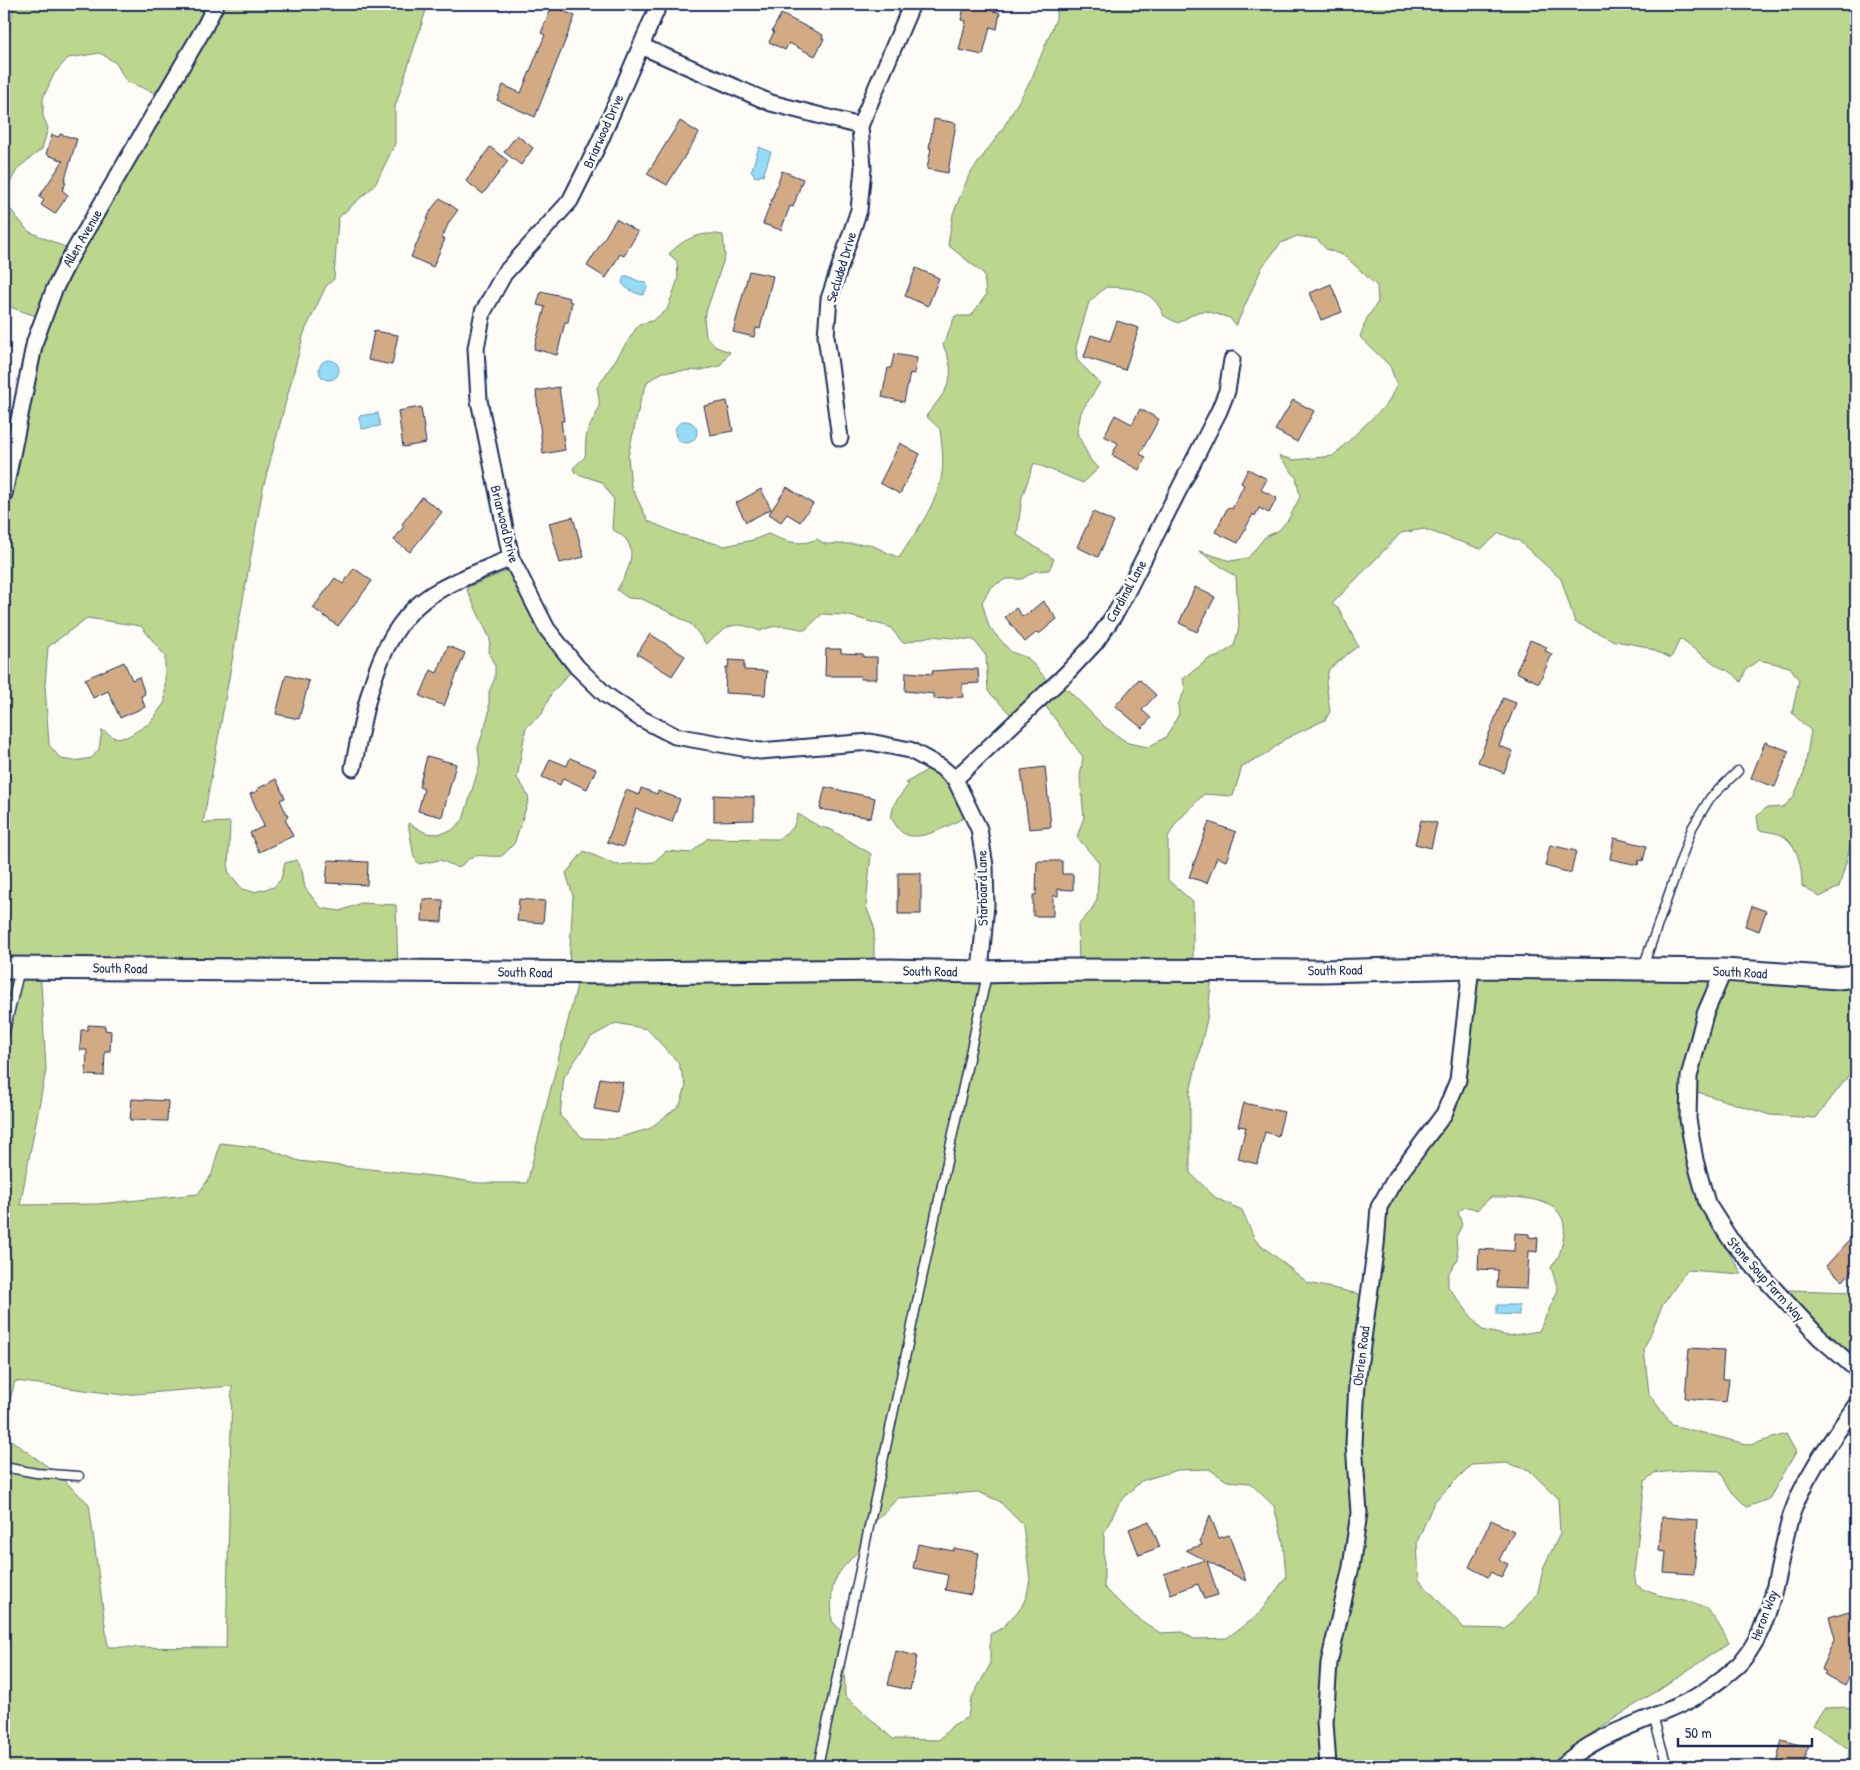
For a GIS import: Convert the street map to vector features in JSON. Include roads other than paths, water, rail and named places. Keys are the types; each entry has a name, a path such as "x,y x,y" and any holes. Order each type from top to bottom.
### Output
{"street":[{"name":"Allen Avenue","path":"4,494 35,341 54,290 70,258 204,28 216,4"},
{"name":"Briarwood Drive","path":"658,4 600,143 570,201 504,274 483,312 476,348 479,400 511,558 547,629 577,668 606,695 638,717 675,736 760,751 870,742 910,750 942,767 955,779"},
{"name":"Secluded Drive","path":"840,438 826,336 829,299 859,210 863,168 860,126 912,4"},
{"path":"641,46 771,103 860,126"},
{"name":"Cardinal Lane","path":"955,779 1066,674 1095,643 1117,611 1219,412 1227,391 1232,360"},
{"path":"353,768 365,710 380,660 395,630 412,609 439,589 511,558"},
{"name":"Starboard Lane","path":"955,779 979,830 985,866 984,972"},
{"name":"South Road","path":"12,967 629,973 889,970 984,972 1323,970 1471,967 1724,970 1838,978 1856,976"},
{"name":"Obrien Road","path":"1328,1766 1325,1722 1330,1663 1351,1567 1359,1513 1354,1444 1357,1382 1376,1245 1379,1207 1394,1181 1444,1114 1458,1080 1471,967"},
{"name":"Stone Soup Farm Way","path":"1724,970 1704,1014 1688,1077 1688,1119 1695,1160 1707,1203 1730,1239 1763,1277 1819,1337 1856,1369"},
{"name":"Heron Way","path":"1562,1766 1594,1741 1688,1702 1713,1686 1740,1663 1757,1637 1777,1581 1785,1540 1799,1496 1829,1444 1856,1405"}],"lane":[{"path":"1642,969 1692,828 1710,798 1738,771"},
{"path":"4,1035 12,967"},
{"path":"818,1766 984,972"},
{"path":"4,1467 36,1473 79,1476"},
{"path":"1654,1716 1668,1766"}],"water":[{"path":"759,147 771,152 763,176 760,175 759,177 754,176 754,173 751,172"},
{"path":"624,276 646,282 647,288 643,295 631,291 622,283"},
{"path":"329,360 336,363 339,370 336,377 329,380 322,377 319,370 322,363"},
{"path":"378,413 380,426 361,429 359,416"},
{"path":"686,421 694,424 697,432 694,440 686,443 678,440 675,432 678,424"},
{"path":"1497,1305 1519,1305 1519,1315 1497,1314"}]}
